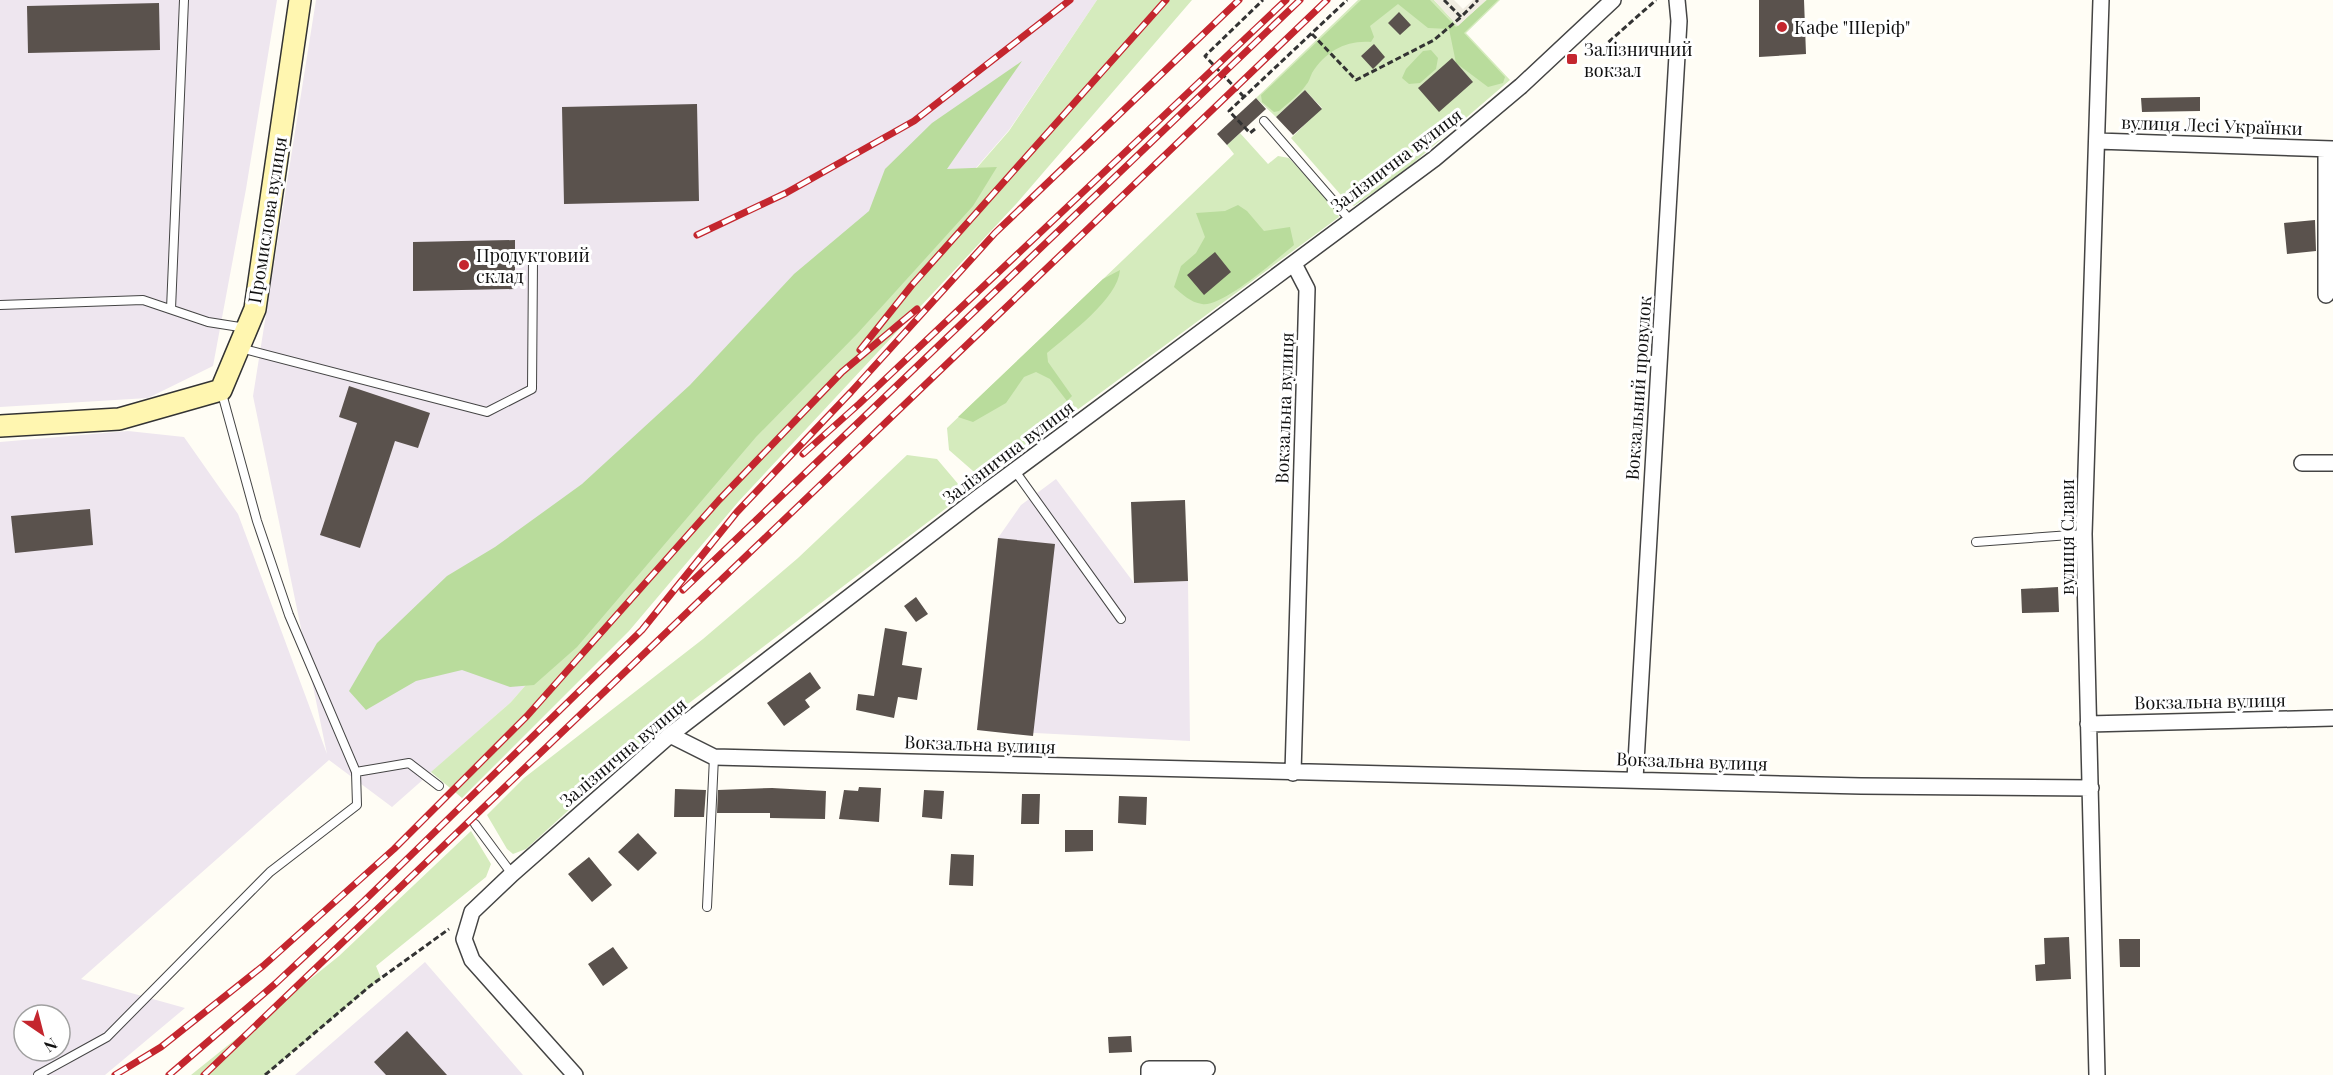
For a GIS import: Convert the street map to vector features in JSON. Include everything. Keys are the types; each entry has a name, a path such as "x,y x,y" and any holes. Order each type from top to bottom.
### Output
{"street":[{"name":"Промислова вулиця","path":"221,390 255,309 300,0"},
{"name":"Залізнична вулиця","path":"472,912 512,873 670,735 1014,471 1434,159 1504,100 1613,0"},
{"name":"Вокзальний провулок","path":"1635,779 1654,424 1672,184 1679,21 1677,0"},
{"name":"вулиця Слави","path":"2097,1075 2084,534 2101,0"},
{"name":"вулиця Лесі Українки","path":"2097,141 2329,149 2326,295"},
{"name":"Вокзальна вулиця","path":"1293,773 1307,290 1294,264"},
{"path":"0,426 119,419 221,390"},
{"path":"2302,464 2333,463"},
{"name":"Вокзальна вулиця","path":"2088,724 2333,718"},
{"name":"Вокзальна вулиця","path":"670,735 714,757 1861,786 2091,788"},
{"path":"472,912 464,939 472,960 576,1075"},
{"path":"1149,1075 1149,1069 1207,1069"}],"lane":[{"path":"171,309 184,0"},
{"path":"1264,121 1350,220"},
{"path":"0,304 143,300 208,322 243,338 487,412 532,389 533,261"},
{"path":"38,1075 107,1037 270,872 357,805 357,771 289,615 257,521 221,390"},
{"path":"1014,471 1121,619"},
{"path":"1976,542 2084,534"},
{"path":"707,907 714,757"},
{"path":"357,771 409,763 439,786"},
{"path":"475,824 512,873"}],"path":[{"path":"1244,98 1205,56 1263,0"},
{"path":"1264,121 1250,134 1230,111 1347,0"},
{"path":"1444,0 1461,17"},
{"path":"1312,34 1356,80 1434,40 1478,0"},
{"path":"1595,54 1656,0"},
{"path":"265,1075 370,986 472,912"}],"shaded area":[{"path":"0,0 277,0 246,189 213,366 148,398 0,407"},
{"path":"316,0 1097,0 1009,130 511,702 392,807 329,760 81,979 185,1008 105,1075 0,1075 0,442 128,431 184,437 238,514 327,754 253,396"},
{"path":"1434,0 1454,0 1463,9 1473,0 1486,0 1458,26"},
{"path":"1056,479 1134,583 1188,581 1190,741 977,730 998,538 1021,505"},
{"path":"425,962 523,1075 295,1075"}],"green space":[{"path":"1097,0 1192,0 1017,203 739,501 629,631 462,798 431,772 511,702 1009,131"},
{"path":"1358,0 1434,0 1458,26 1486,0 1500,0 1466,33 1510,80 1403,172 1354,206 1347,202 1291,138 1322,108 1305,90 1276,117 1256,98"},
{"path":"1361,0 1430,0 1456,27 1487,0 1498,0 1464,33 1505,77 1503,83 1488,87 1456,63 1449,29 1428,28 1398,4 1370,26 1374,37 1371,42 1345,45 1330,53 1312,73 1303,89 1279,111 1274,112 1262,102 1261,95"},
{"path":"1431,50 1438,58 1436,69 1420,83 1409,84 1402,78 1406,69 1423,51"},
{"path":"1022,61 947,169 997,167 973,206 857,334 756,437 577,647 534,685 510,687 462,670 416,681 366,710 349,691 377,643 447,576 495,547 582,484 690,385 794,274 869,211 885,169 932,123"},
{"path":"1240,133 1268,164 1278,156 1289,158 1336,209 1339,217 989,475 973,471 949,450 947,428 1234,154 1227,145"},
{"path":"1238,205 1247,211 1264,231 1290,227 1294,245 1236,291 1211,303 1194,302 1174,287 1181,266 1196,253 1205,237 1196,213 1225,211"},
{"path":"1120,270 1111,293 1102,304 1047,353 1048,362 1072,396 1067,401 1050,379 1036,372 1024,377 1006,403 973,422 958,417 1103,279"},
{"path":"907,455 937,459 959,485 962,493 957,500 672,716 526,849 513,854 507,849 487,815 524,778 703,639 798,558"},
{"path":"471,831 491,864 486,877 376,966 381,978 265,1075 191,1075 339,956"}],"building":[{"name":"Кафе \"Шеріф\"","path":"1759,0 1804,0 1806,54 1759,57"},
{"path":"159,3 160,50 28,53 27,6"},
{"path":"1399,12 1411,25 1400,35 1388,23"},
{"path":"1374,44 1385,57 1373,69 1361,56"},
{"path":"1452,58 1473,82 1439,112 1418,88"},
{"path":"1305,90 1322,109 1293,135 1276,117"},
{"path":"2200,97 2200,111 2142,112 2141,98"},
{"path":"1256,98 1266,109 1227,145 1217,134"},
{"path":"697,104 699,201 564,204 562,107"},
{"path":"2315,220 2316,251 2287,254 2284,223"},
{"name":"Продуктовий склад","path":"515,240 515,289 413,291 413,242"},
{"path":"1215,252 1231,272 1204,295 1187,275"},
{"path":"349,386 430,413 418,448 395,441 360,548 320,535 357,423 339,417"},
{"path":"1185,500 1188,581 1134,583 1131,502"},
{"path":"90,509 93,545 15,553 11,516"},
{"path":"998,538 1055,544 1033,736 977,730"},
{"path":"2058,587 2059,612 2022,613 2021,589"},
{"path":"916,597 928,614 916,622 904,606"},
{"path":"885,628 907,632 902,665 922,668 917,700 898,697 894,718 856,710 858,694 874,696"},
{"path":"810,672 821,688 805,700 810,707 784,726 767,703"},
{"path":"859,787 881,788 879,822 839,819 844,790 858,791"},
{"path":"772,788 826,791 825,819 770,818 770,813 717,813 718,790"},
{"path":"675,789 706,790 704,817 674,817"},
{"path":"924,790 944,791 942,819 922,817"},
{"path":"1022,794 1040,794 1039,824 1021,824"},
{"path":"1119,796 1147,797 1146,825 1118,823"},
{"path":"1065,830 1093,830 1093,851 1065,852"},
{"path":"638,833 657,853 638,871 618,852"},
{"path":"951,854 974,855 973,886 949,885"},
{"path":"589,857 612,885 592,902 568,874"},
{"path":"2069,937 2071,979 2036,981 2035,965 2045,964 2044,938"},
{"path":"2119,939 2140,939 2140,967 2120,967"},
{"path":"613,947 628,968 603,986 588,964"},
{"path":"407,1031 447,1075 386,1075 374,1062"},
{"path":"1131,1036 1132,1052 1109,1053 1108,1037"}],"railway":[{"path":"697,235 786,193 914,121 1070,0"},
{"path":"860,350 912,285 1166,0"},
{"path":"169,1075 275,984 364,901 642,630 737,512 851,392 995,233 1239,0"},
{"path":"803,454 859,404 1286,0"},
{"path":"683,590 1300,0"},
{"path":"204,1075 1327,0"},
{"path":"115,1075 161,1047 263,966 394,849 527,716 719,500 842,372 917,309"}],"place":[{"name":"Кафе \"Шеріф\"","path":"1782,27"},
{"name":"Залізничний вокзал","path":"1572,59"},
{"name":"Продуктовий склад","path":"464,265"}]}
